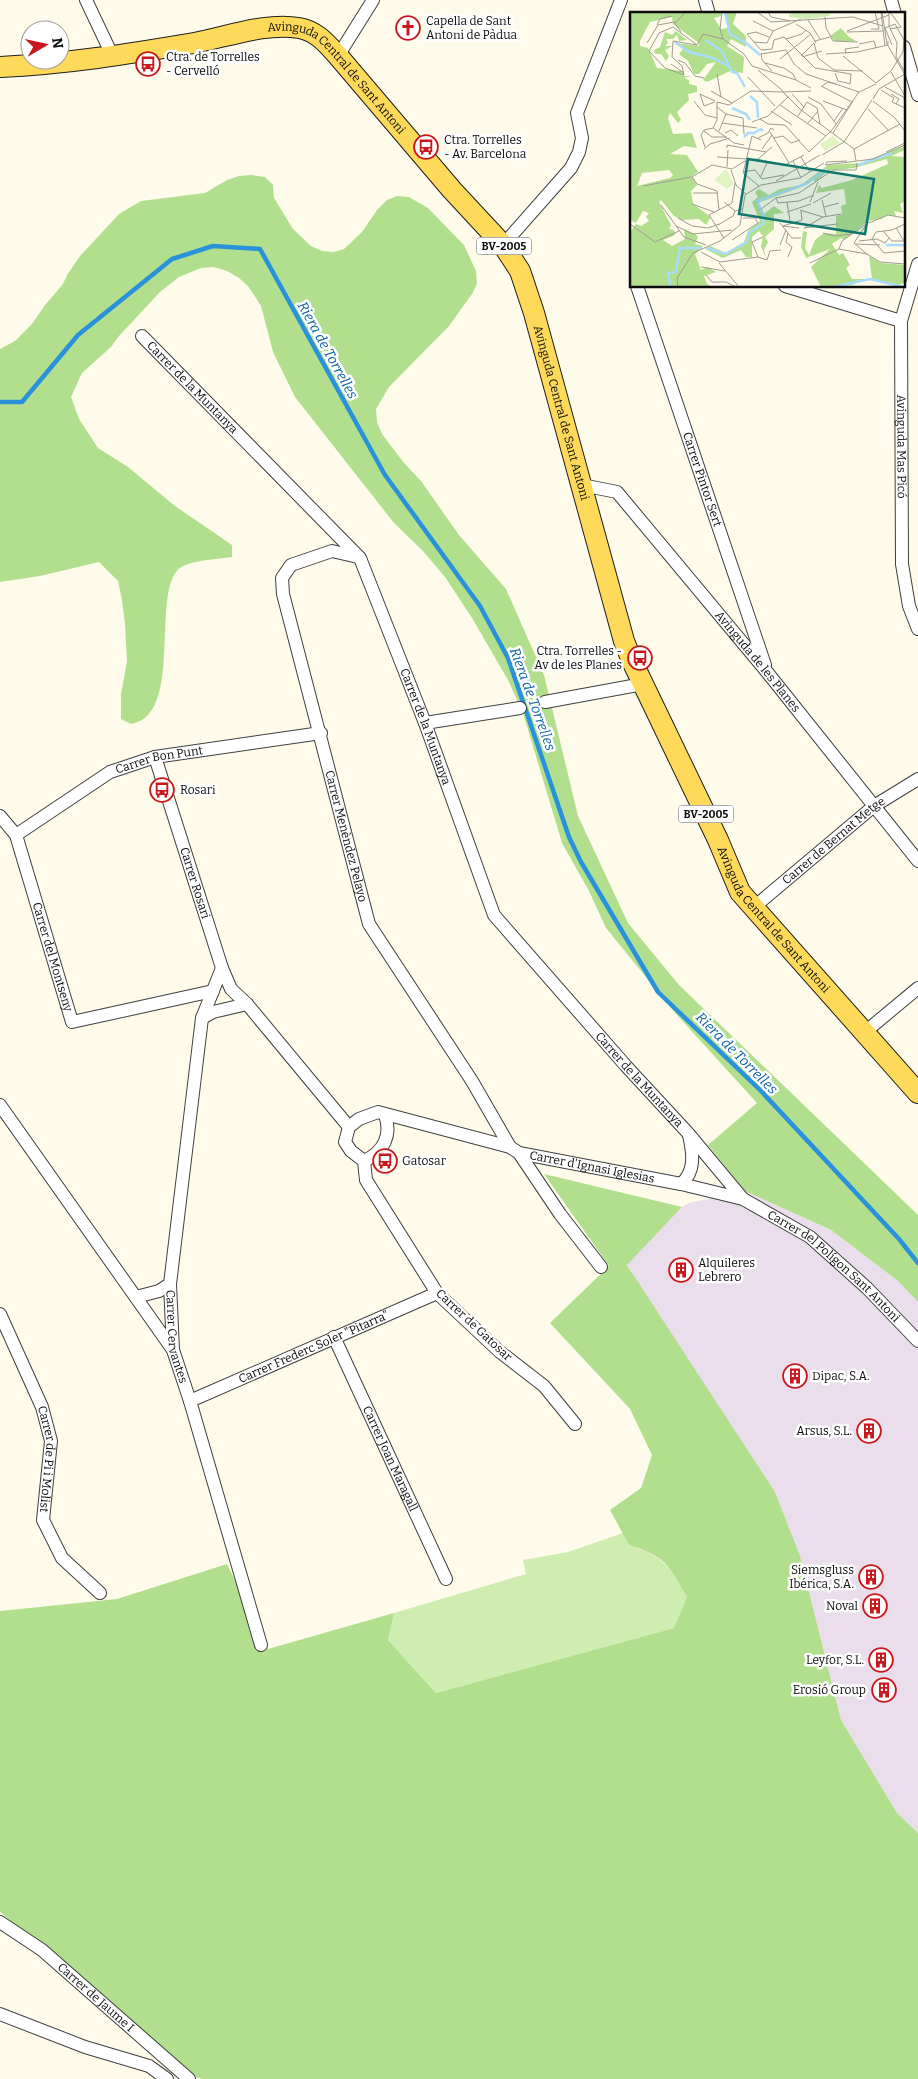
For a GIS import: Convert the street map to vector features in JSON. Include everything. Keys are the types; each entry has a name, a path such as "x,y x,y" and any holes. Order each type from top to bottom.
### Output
{"main road":[{"name":"Avinguda Central de Sant Antoni","path":"0,67 113,57 224,38 272,27 299,28 321,37 452,190 503,245 520,271 525,282 624,641 718,840 740,892 918,1093"}],"street":[{"path":"86,0 113,57"},
{"path":"338,56 373,0"},
{"path":"503,245 571,168 579,152 582,138 577,113 621,0"},
{"path":"906,54 918,95"},
{"name":"Avinguda Mas Picó","path":"918,264 901,321 902,564 909,606 918,629"},
{"name":"Carrer Pintor Sert","path":"638,288 768,672"},
{"path":"792,288 901,321"},
{"name":"Carrer de la Muntanya","path":"142,336 360,558 425,723 494,915 626,1066 688,1133 743,1200"},
{"name":"Avinguda de les Planes","path":"582,485 617,492 768,672 918,861"},
{"name":"Carrer Menèndez Pelayo","path":"360,558 332,551 291,565 282,578 283,594 321,733 369,924 472,1081 514,1150 601,1267"},
{"path":"546,702 643,684"},
{"path":"425,723 520,708"},
{"name":"Carrer Bon Punt","path":"16,835 110,772 155,757 321,733"},
{"name":"Carrer Rosari","path":"155,757 222,968 231,989 247,1004"},
{"name":"Carrer de Bernat Metge","path":"753,908 874,806 918,779"},
{"name":"Carrer del Montseny","path":"0,816 16,835 72,1022 213,991"},
{"name":"Carrer Cervantes","path":"222,968 202,1018 170,1284 173,1350 190,1401 261,1645"},
{"path":"864,1032 918,988"},
{"path":"202,1018 213,1012 247,1004 349,1127"},
{"path":"0,1105 173,1350"},
{"path":"378,1112 384,1115 389,1126 386,1138 378,1155 364,1161 351,1152 346,1142 349,1127 359,1119 378,1112"},
{"name":"Carrer d'Ignasi Iglesias","path":"384,1115 514,1150 681,1184 743,1200"},
{"name":"Carrer de la Muntanya","path":"681,1184 687,1179 694,1157 688,1133"},
{"name":"Carrer de Gatosar","path":"364,1161 366,1180 437,1293 500,1352 544,1386 575,1424"},
{"name":"Carrer del Polígon Sant Antoni","path":"743,1200 810,1237 867,1288 918,1341"},
{"path":"136,1297 159,1291 170,1284"},
{"name":"Carrer Frederc Soler \"Pitarra\"","path":"190,1401 437,1293"},
{"name":"Carrer de Pi i Molist","path":"0,1314 42,1407 51,1440 43,1520 62,1558 100,1592"},
{"name":"Carrer Joan Maragall","path":"334,1337 446,1579"},
{"name":"Carrer de Jaume I","path":"0,1922 6,1928 42,1950 189,2079"},
{"path":"0,2014 85,2047 149,2066 167,2079"}],"shaded area":[{"path":"745,1191 831,1230 898,1281 918,1302 918,1833 897,1813 841,1720 800,1556 627,1264 682,1207 689,1203"}],"green space":[{"path":"251,175 265,177 273,185 274,198 293,229 311,246 322,251 334,252 344,249 362,232 377,210 387,200 397,196 409,197 428,208 464,245 476,271 477,284 449,326 389,387 376,409 377,422 382,434 404,463 421,481 459,535 506,589 544,675 578,816 628,923 679,985 918,1215 918,1302 898,1281 831,1230 745,1191 708,1145 757,1103 676,1014 606,928 589,891 562,843 523,713 508,680 472,618 445,577 422,550 394,523 295,397 273,352 261,306 248,286 239,278 227,271 214,267 201,268 179,277 160,292 111,347 82,373 71,397 79,419 98,448 128,467 175,506 232,545 232,557 189,564 183,566 173,576 168,593 160,688 154,707 138,722 131,724 121,719 121,694 127,661 122,600 118,581 99,562 40,576 0,582 0,349 15,341 32,324 63,284 80,256 119,214 141,201 205,193 227,180"},
{"path":"544,1174 682,1207 627,1265 775,1492 800,1556 841,1720 897,1813 918,1833 918,2079 202,2079 192,2076 134,2023 0,1912 0,1611 117,1599 227,1564 268,1649 394,1613 388,1640 436,1693 674,1628 687,1597 670,1570 659,1558 629,1545 610,1510 641,1488 652,1455 630,1409 550,1323 609,1266"},
{"path":"623,1533 629,1545 651,1554 665,1564 687,1597 674,1628 436,1693 388,1640 394,1613 526,1574 523,1560 568,1552"}],"waterway":[{"name":"Riera de Torrelles","path":"0,402 22,402 78,335 172,259 213,246 260,249 385,475 480,606 508,658 569,837 581,862 658,992 760,1090 899,1239 918,1263"}],"place":[{"name":"Capella de Sant Antoni de Pàdua","path":"408,28"},
{"name":"Ctra. de Torrelles - Cervelló","path":"148,64"},
{"name":"Ctra. Torrelles - Av. Barcelona","path":"426,147"},
{"name":"Ctra. Torrelles - Av de les Planes","path":"640,658"},
{"name":"Rosari","path":"162,790"},
{"name":"Gatosar","path":"385,1161"},
{"name":"Alquileres Lebrero","path":"681,1270"},
{"name":"Dipac, S.A.","path":"795,1376"},
{"name":"Arsus, S.L.","path":"869,1431"},
{"name":"Siemsgluss Ibérica, S.A.","path":"871,1577"},
{"name":"Noval","path":"875,1606"},
{"name":"Leyfor, S.L.","path":"881,1660"},
{"name":"Erosió Group","path":"884,1690"}]}
